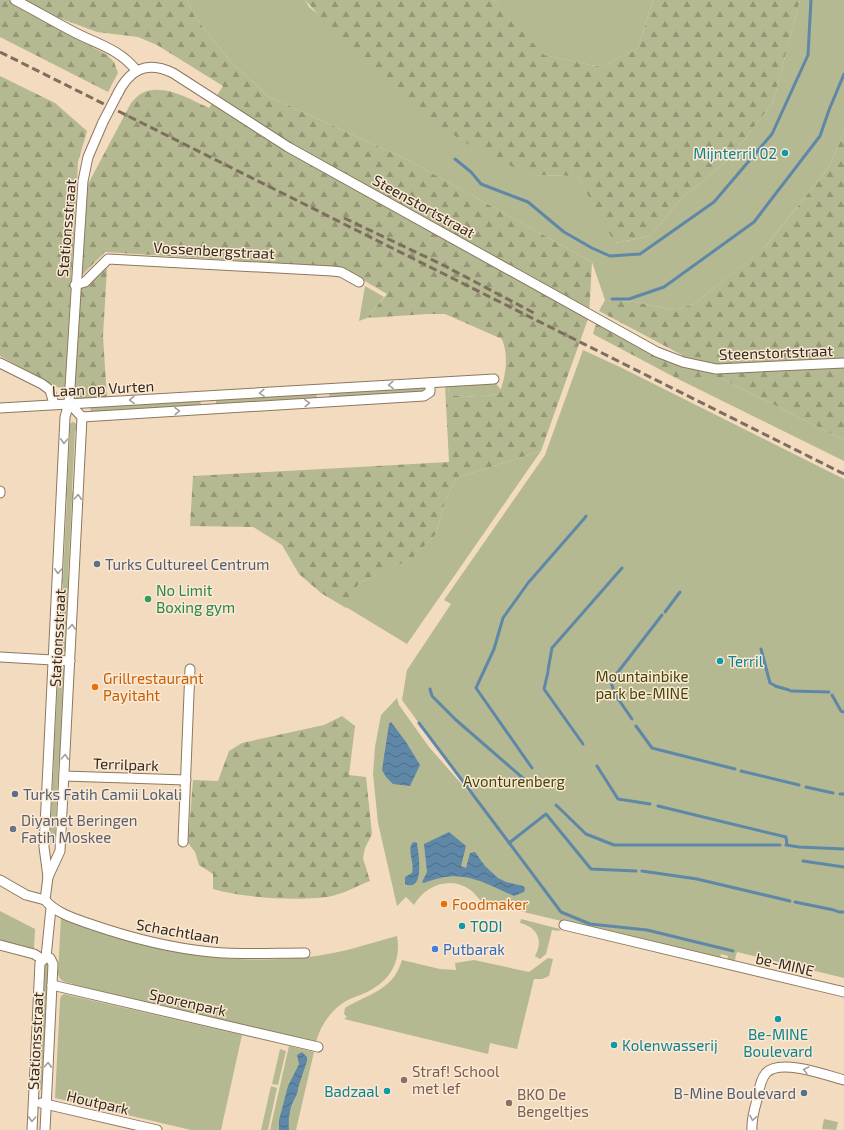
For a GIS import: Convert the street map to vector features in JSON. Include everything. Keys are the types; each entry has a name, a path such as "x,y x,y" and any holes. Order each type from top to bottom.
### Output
{"street":[{"path":"15,0 72,31 116,51 127,59 136,70"},
{"name":"Steenstortstraat","path":"136,70 157,67 173,73 288,147 657,352 684,362 716,369 844,363"},
{"name":"Stationsstraat","path":"45,900 48,877 44,847 65,417 69,403 75,285 83,181 90,153 103,122 116,95 126,79 136,70"},
{"name":"Vossenbergstraat","path":"75,285 85,282 108,259 332,271 341,272 359,282"},
{"path":"0,363 42,384 50,390 54,404"},
{"name":"Laan op Vurten","path":"0,408 494,379"},
{"name":"Laan op Vurten","path":"82,417 424,396 430,392 430,383"},
{"path":"323,389 324,402"},
{"path":"207,396 208,409"},
{"path":"69,403 82,417"},
{"name":"Stationsstraat","path":"48,877 60,851 82,417"},
{"path":"0,658 70,661"},
{"path":"183,842 190,669"},
{"name":"Terrilpark","path":"64,776 186,780"},
{"path":"0,880 26,895 45,900 51,908"},
{"name":"Stationsstraat","path":"32,1130 40,963 44,958 51,908"},
{"name":"Schachtlaan","path":"51,908 72,918 134,939 169,947 211,952 249,954 305,953"},
{"name":"be-MINE","path":"564,925 844,992"},
{"path":"0,945 44,958"},
{"name":"Stationsstraat","path":"44,958 50,958 53,964 45,1130"},
{"name":"Sporenpark","path":"52,985 318,1047"},
{"path":"752,1130 760,1086 766,1073 770,1070 782,1066 793,1067 844,1080"},
{"name":"Houtpark","path":"33,1101 157,1130"}],"green space":[{"path":"0,0 187,0 195,17 231,62 268,96 410,161 592,262 589,316 541,451 456,478 445,501 436,534 411,559 359,583 346,608 321,593 299,574 282,545 253,527 190,526 193,476 449,462 445,385 448,385 449,395 480,397 499,394 506,366 502,339 445,314 367,318 387,294 346,270 338,267 105,252 81,276 87,186 131,103 142,93 150,90 159,90 176,93 209,108 223,86 157,45 138,37 97,32 62,19 57,28 107,55 114,62 118,73 108,92 0,37"},
{"name":"Mijnterril 02","path":"187,0 305,0 309,7 530,175 577,176 616,243 650,236 682,198 731,157 773,102 800,0 844,0 844,131 829,167 765,247 694,304 674,310 635,302 605,300 592,262 410,161 268,96 231,62 195,17"},
{"path":"305,0 493,0 544,55 601,67 638,48 653,0 800,0 773,102 731,157 682,198 650,236 615,243 577,176 530,175 474,148 416,111 356,55"},
{"path":"493,0 653,0 638,48 601,67 543,55"},
{"path":"0,76 55,103 87,131 78,162 65,391 0,356"},
{"path":"844,131 844,440 721,378 676,378 593,334 596,323 679,366 682,355 599,311 605,300 635,302 674,310 694,304 766,246 829,167"},
{"path":"107,268 103,336 107,399 77,399 74,395 80,289"},
{"path":"365,286 384,297 367,318 359,321"},
{"name":"Mountainbike park be-MINE","path":"583,350 844,479 844,978 737,952 734,963 727,961 728,956 721,954 720,959 482,902 469,889 454,883 446,883 431,888 419,898 414,905 406,897 397,906 378,823 373,774 375,747 381,715 397,698 399,705 429,747 472,796 402,700 407,670 451,604 444,600 545,455"},
{"path":"676,378 721,378 844,440 844,461"},
{"path":"495,382 501,390 499,394 480,397 449,395 448,385"},
{"path":"424,388 425,392 330,398 329,395 331,392"},
{"path":"314,393 317,396 316,399 216,405 216,399"},
{"path":"200,400 201,405 92,412 90,409 92,406"},
{"path":"73,422 77,424 79,429 75,431 72,491 75,496 72,499 68,577 71,580 68,585 65,644 68,647 66,651 61,653 58,651 56,646 60,643 63,584 60,581 63,577 67,498 64,495 67,490 70,433 67,428 69,424"},
{"path":"541,451 407,644 346,607 359,583 410,559 436,534 445,501 456,478"},
{"path":"62,667 67,674 63,677 60,752 62,757 59,759 55,835 58,838 57,842 52,844 48,843 47,837 50,835 54,760 51,756 54,752 58,676 55,674 57,669"},
{"path":"342,716 355,726 349,775 366,777 372,834 365,848 363,858 370,881 327,897 300,899 254,897 213,889 213,874 199,865 195,852 188,843 193,780 218,781 229,751 242,743 324,725"},
{"path":"0,911 35,929 34,950 0,941"},
{"path":"61,917 92,929 152,947 212,957 275,959 319,956 397,936 398,951 394,966 386,978 371,990 346,1001 336,1009 323,1024 316,1042 73,986 73,984 61,980 58,973"},
{"path":"521,919 560,929 559,931 552,930 546,954 540,959 535,956 539,945 537,935 531,928 520,923"},
{"path":"548,958 553,959 549,976 542,979 534,979 517,1049 490,1043 488,1054 344,1019 347,1017 344,1014 345,1008 386,985 393,978 402,960 440,969 456,970 455,963 474,960 529,972"},
{"path":"45,962 49,962 51,967 48,970 42,1083 45,1086 41,1090 38,1090 36,1086 40,1083 45,969 42,966"},
{"path":"64,994 242,1035 221,1130 191,1130 55,1098 60,1000 61,996"},
{"path":"289,1046 314,1052 296,1130 270,1130"},
{"path":"280,1049 286,1051 278,1085 272,1084"},
{"path":"271,1086 277,1088 268,1130 261,1130"},
{"path":"824,1119 838,1122 836,1130 822,1129"}],"water":[{"path":"391,722 406,742 420,765 410,786 393,784 382,770 389,724"},
{"path":"449,832 466,846 461,866 466,868 470,853 475,852 485,866 498,878 506,882 523,886 525,888 524,892 514,896 480,881 460,877 450,877 424,883 422,882 427,872 424,844"},
{"path":"412,843 417,843 419,862 418,877 416,883 412,885 405,884 405,877 412,873 413,869 410,850"},
{"path":"302,1052 307,1057 307,1061 291,1107 289,1130 279,1130 279,1120 288,1086 299,1064 297,1055"}],"waterway":[{"path":"455,159 471,172 481,184 528,202 564,232 592,248 610,256 640,254 714,202 772,134 808,55 811,0"},
{"path":"612,299 629,299 664,287 754,222 820,136 844,74"},
{"path":"532,768 476,688 494,649 503,618 528,583 583,520"},
{"path":"548,670 552,648 622,568"},
{"path":"665,612 680,592"},
{"path":"632,719 614,693 611,681 662,615"},
{"path":"761,649 770,683 774,685"},
{"path":"548,672 544,689 583,744"},
{"path":"775,686 789,690"},
{"path":"430,689 432,696 456,720 524,779"},
{"path":"791,691 829,692"},
{"path":"832,695 841,711 844,712"},
{"path":"419,723 498,828"},
{"path":"636,726 652,748 735,769"},
{"path":"597,766 618,799 650,804"},
{"path":"741,771 799,785"},
{"path":"806,787 833,793"},
{"path":"556,805 586,834 614,845 780,845"},
{"path":"658,806 786,837 787,845"},
{"path":"509,843 546,814 591,869 636,871"},
{"path":"498,828 561,912 590,924 647,930 733,951"},
{"path":"786,845 844,849"},
{"path":"803,861 844,867"},
{"path":"642,871 697,879 790,901"},
{"path":"795,902 834,910"},
{"path":"839,912 844,912"}],"railway":[{"path":"0,52 844,474"},
{"path":"344,218 443,265 536,314"}],"place":[{"name":"Mijnterril 02","path":"785,153"},
{"name":"Turks Cultureel Centrum","path":"97,564"},
{"name":"No Limit Boxing gym","path":"148,599"},
{"name":"Terril","path":"720,661"},
{"name":"Grillrestaurant Payitaht","path":"95,687"},
{"name":"Turks Fatih Camii Lokali","path":"15,794"},
{"name":"Diyanet Beringen Fatih Moskee","path":"13,829"},
{"name":"Foodmaker","path":"444,904"},
{"name":"TODI","path":"462,926"},
{"name":"Putbarak","path":"435,949"},
{"name":"Be-MINE Boulevard","path":"778,1019"},
{"name":"Kolenwasserij","path":"614,1045"},
{"name":"Straf! School met lef","path":"404,1080"},
{"name":"Badzaal","path":"387,1091"},
{"name":"B-Mine Boulevard","path":"804,1093"},
{"name":"BKO De Bengeltjes","path":"509,1103"}],"park label":[{"name":"Avonturenberg","path":"514,781"}]}
